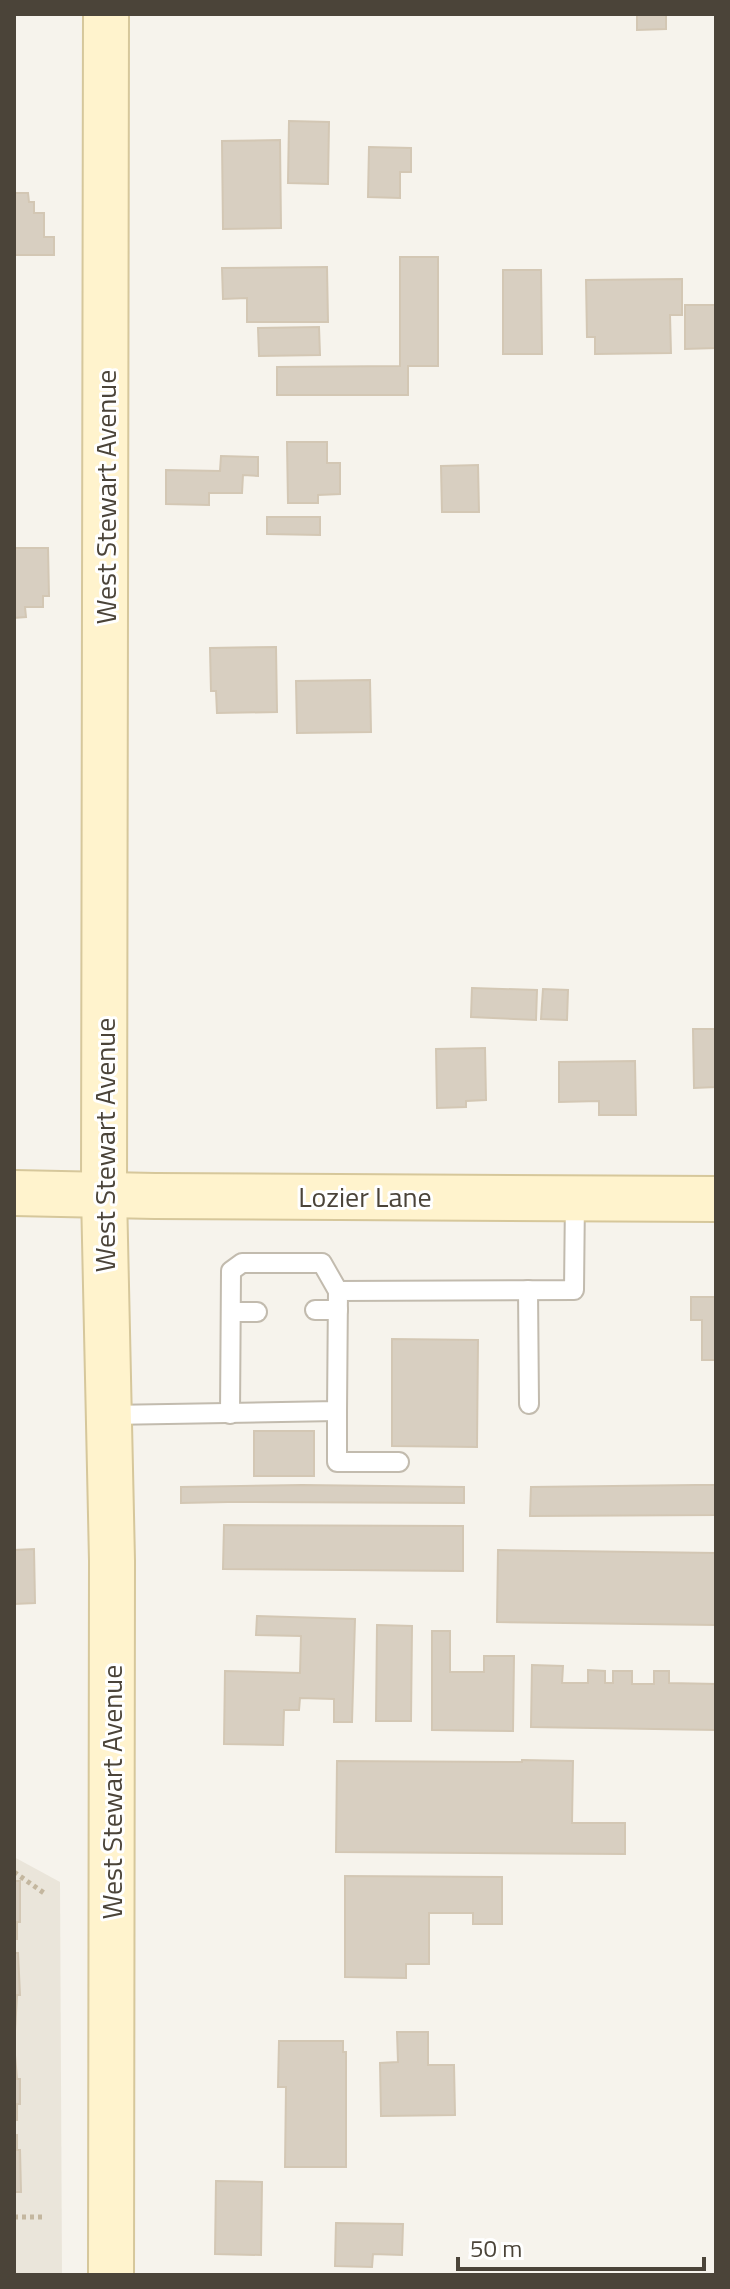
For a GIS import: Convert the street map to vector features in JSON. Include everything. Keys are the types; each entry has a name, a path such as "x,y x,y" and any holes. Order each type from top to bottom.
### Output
{"main road":[{"name":"West Stewart Avenue","path":"106,14 104,1194 112,1561 111,2275"},
{"name":"Lozier Lane","path":"14,1193 716,1199"}],"lane":[{"path":"315,1310 338,1300 574,1290 575,1198"},
{"path":"230,1414 231,1271 242,1263 322,1263 338,1300 337,1462 399,1462"},
{"path":"528,1290 529,1404"},
{"path":"232,1312 257,1312"},
{"path":"109,1415 337,1411 337,1406"}],"path":[{"path":"14,1872 44,1893"},
{"path":"14,2217 45,2217"}],"shaded area":[{"path":"14,1857 60,1882 62,2275 14,2275"}],"building":[{"path":"637,14 666,14 666,29 637,30"},
{"path":"289,121 329,122 328,184 288,183"},
{"path":"280,140 281,228 223,229 222,141"},
{"path":"369,147 411,148 411,172 400,172 400,198 368,197"},
{"path":"14,193 28,193 29,202 34,202 34,213 44,213 44,237 54,237 54,255 14,255"},
{"path":"400,257 438,257 438,366 408,366 408,395 277,395 277,367 400,366"},
{"path":"327,267 328,322 247,322 247,298 223,299 222,268"},
{"path":"503,270 541,270 542,354 503,354"},
{"path":"682,279 682,315 670,315 671,353 595,354 595,337 587,337 586,280"},
{"path":"685,305 716,305 716,348 685,349"},
{"path":"319,327 320,355 259,356 258,328"},
{"path":"287,442 327,442 327,463 340,463 340,494 318,495 318,503 288,503"},
{"path":"221,456 258,457 258,476 243,475 242,493 209,493 209,505 166,504 166,470 220,471"},
{"path":"478,465 479,512 442,512 441,466"},
{"path":"267,517 320,517 320,535 267,534"},
{"path":"14,548 48,548 49,596 43,596 43,607 25,607 26,617 14,618"},
{"path":"276,647 277,712 217,713 216,691 211,691 210,648"},
{"path":"370,680 371,732 297,733 296,681"},
{"path":"472,988 537,990 536,1020 471,1017"},
{"path":"543,989 568,990 567,1020 541,1019"},
{"path":"693,1029 716,1029 716,1087 694,1088"},
{"path":"485,1048 486,1100 466,1101 466,1107 437,1108 436,1049"},
{"path":"635,1061 636,1115 599,1115 599,1101 559,1102 559,1062"},
{"path":"691,1297 716,1297 716,1360 702,1360 702,1320 691,1320"},
{"path":"392,1339 478,1340 477,1447 392,1446"},
{"path":"254,1431 314,1431 314,1476 254,1476"},
{"path":"716,1485 716,1515 530,1516 531,1487"},
{"path":"181,1487 464,1487 464,1503 181,1503"},
{"path":"224,1525 463,1526 463,1571 223,1569"},
{"path":"34,1549 35,1603 14,1604 14,1550"},
{"path":"498,1550 716,1553 716,1625 497,1622"},
{"path":"257,1616 355,1619 352,1722 334,1722 334,1699 300,1698 299,1710 284,1710 283,1745 224,1744 225,1671 300,1673 301,1636 256,1635"},
{"path":"377,1625 412,1626 411,1721 376,1721"},
{"path":"432,1631 450,1631 450,1672 484,1672 484,1656 514,1656 513,1731 432,1730"},
{"path":"532,1665 563,1666 562,1683 588,1683 588,1670 605,1671 605,1683 613,1683 613,1671 632,1671 632,1684 654,1684 654,1671 669,1671 669,1683 716,1684 716,1730 531,1727"},
{"path":"337,1761 573,1761 572,1823 625,1823 625,1854 336,1852"},
{"path":"345,1876 502,1877 502,1924 473,1924 473,1913 429,1913 429,1964 406,1964 406,1978 345,1977"},
{"path":"14,1881 20,1881 17,1939 14,1939"},
{"path":"14,1953 18,1953 20,1995 17,1995 15,2031 14,2031"},
{"path":"397,2032 428,2032 428,2065 454,2065 455,2115 381,2116 380,2063 398,2062"},
{"path":"279,2041 343,2041 343,2052 346,2052 346,2167 285,2167 286,2087 278,2087"},
{"path":"14,2043 17,2079 20,2079 17,2120 14,2120"},
{"path":"14,2135 17,2135 17,2150 20,2150 21,2192 14,2192"},
{"path":"216,2181 262,2182 261,2255 215,2254"},
{"path":"336,2223 403,2224 402,2255 373,2254 372,2267 335,2266"}]}
